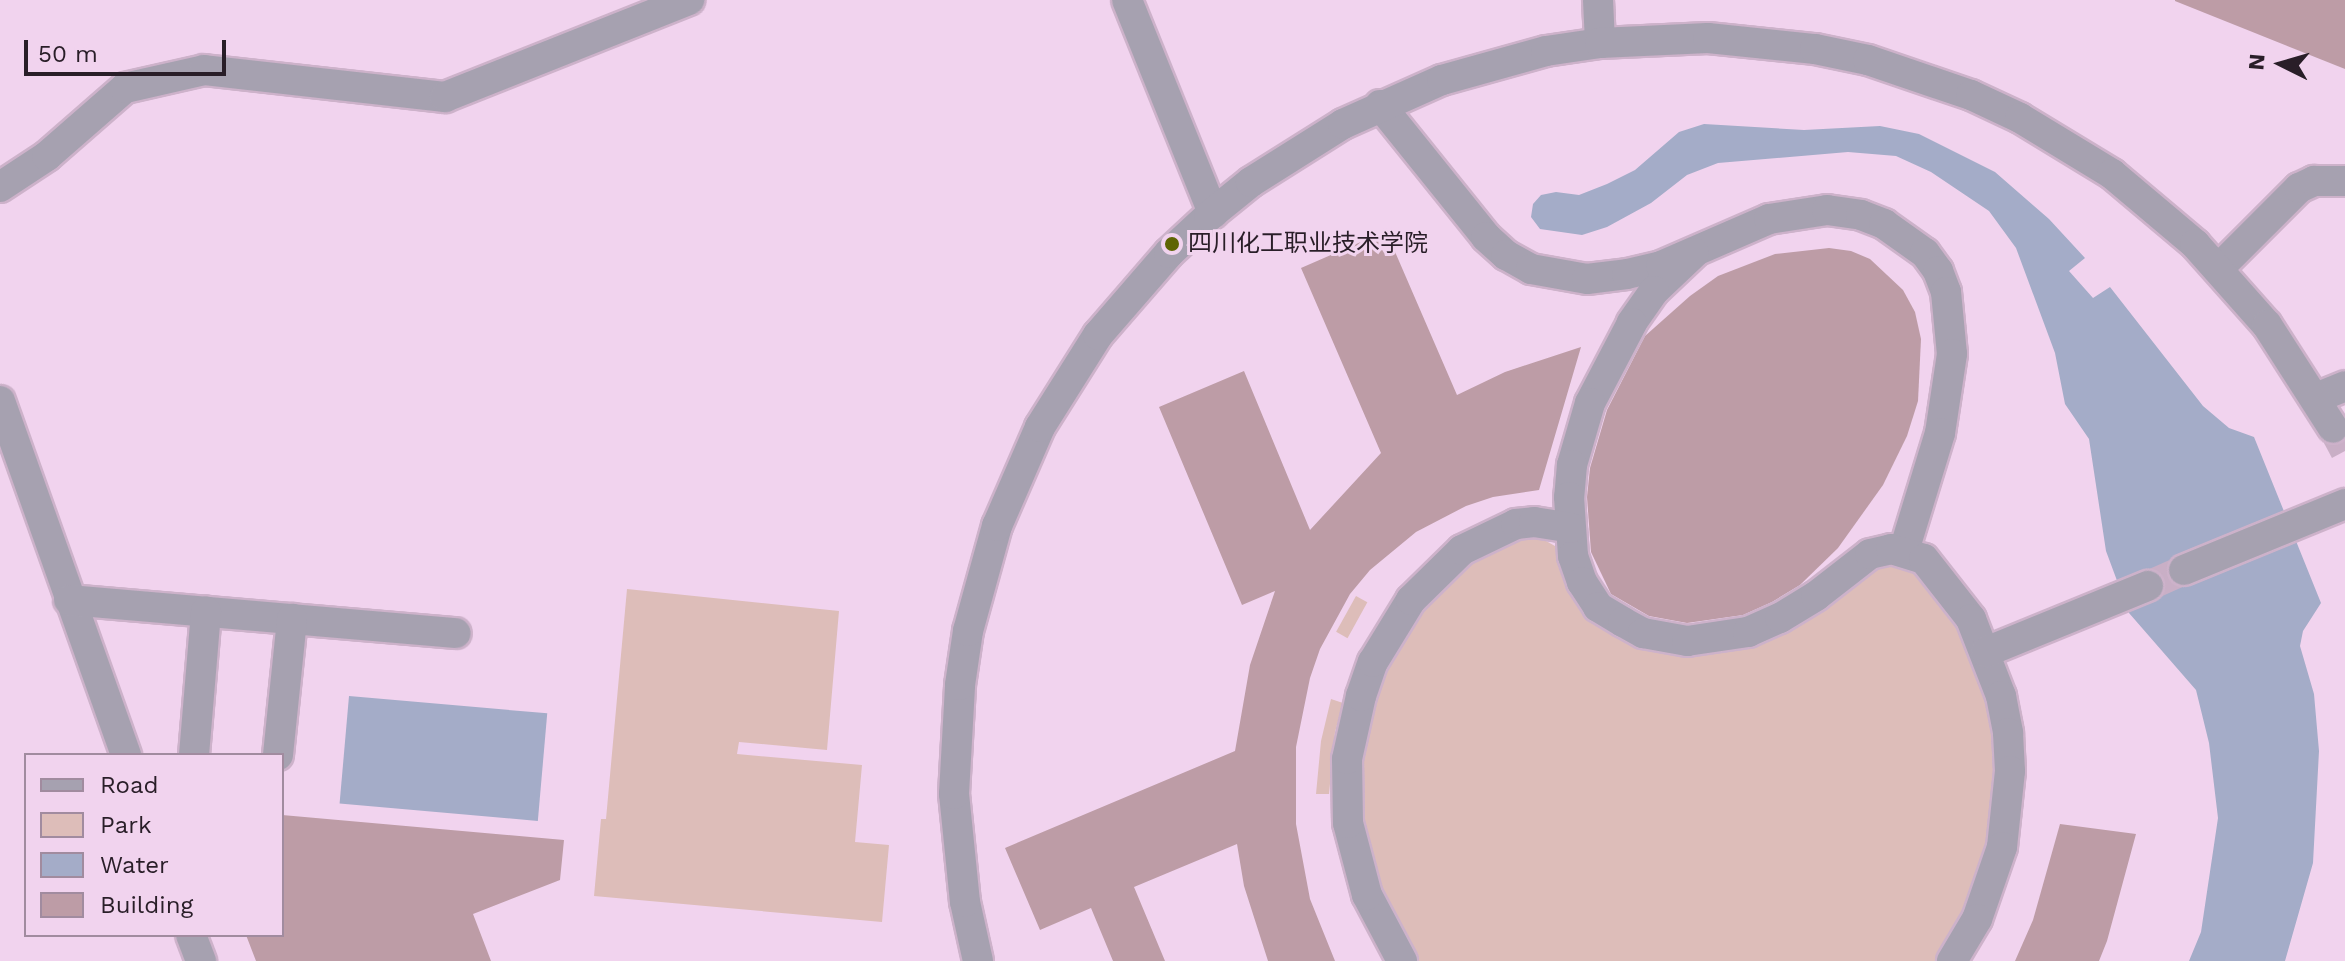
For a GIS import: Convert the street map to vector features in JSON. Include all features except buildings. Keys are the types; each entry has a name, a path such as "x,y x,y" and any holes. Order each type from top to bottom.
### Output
{"street":[{"path":"0,187 47,156 125,88 204,70 445,97 689,0"},
{"path":"1127,0 1213,213"},
{"path":"1598,0 1600,43"},
{"path":"978,961 958,848 955,739 968,631 989,552 1017,476 1068,380 1133,292 1213,213 1296,151 1380,105 1493,64 1600,43 1694,38 1762,41 1838,54 1920,76 1983,100 2067,144 2155,207 2219,268 2267,325 2333,428"},
{"path":"1380,105 1486,237 1506,255 1531,269 1587,279 1650,269 1769,219 1827,210 1861,215 1884,224 1925,253 1938,271 1951,313 1949,391 1926,485 1904,551"},
{"path":"2219,268 2299,188 2314,181 2345,181"},
{"path":"1694,253 1654,291 1590,403 1572,465 1573,556 1582,582 1598,607 1643,633 1687,641 1748,632 1816,596 1870,554 1891,549 1904,551 1924,559 1942,577 1971,619 1986,652 2001,696 2008,733 2008,810 1991,884 1977,919 1952,961"},
{"path":"2316,398 2345,386"},
{"path":"0,401 125,753"},
{"path":"2184,570 2345,504"},
{"path":"1402,961 1367,895 1348,823 1347,759 1352,727 1369,674 1390,630 1411,600 1462,550 1516,524 1534,522 1571,528"},
{"path":"1986,652 2148,586"},
{"path":"69,600 456,633"},
{"path":"194,753 206,612"},
{"path":"278,753 292,619"},
{"path":"192,937 201,961"}],"green space":[{"path":"1516,534 1539,537 1555,546 1574,586 1687,649 1873,562 1920,566 1964,624 2000,735 1994,845 1942,961 1412,961 1389,923 1354,791 1368,699 1440,579"},
{"path":"627,589 839,611 827,750 739,742 737,754 862,765 855,842 889,845 882,922 594,896 601,819 606,819"},
{"path":"1356,596 1367,602 1347,638 1336,632"},
{"path":"1331,699 1343,703 1335,732 1329,794 1316,794 1321,741"}],"water":[{"path":"1704,124 1804,130 1880,126 1919,134 1995,172 2049,219 2085,258 2069,271 2093,298 2110,287 2203,406 2229,428 2254,437 2321,603 2303,631 2300,646 2314,694 2319,751 2313,863 2285,961 2189,961 2201,932 2218,818 2209,743 2196,690 2129,613 2106,551 2089,439 2065,404 2055,353 2016,248 1989,211 1931,172 1896,156 1848,152 1718,163 1687,175 1651,203 1607,227 1582,235 1540,229 1531,217 1533,204 1541,195 1556,192 1579,195 1607,184 1635,170 1679,132"},
{"path":"349,696 547,713 538,821 340,804"}],"tunnel":[{"path":"2333,428 2345,451"},
{"path":"2148,586 2184,570"}],"place":[{"name":"四川化工职业技术学院","path":"1172,244"}]}
